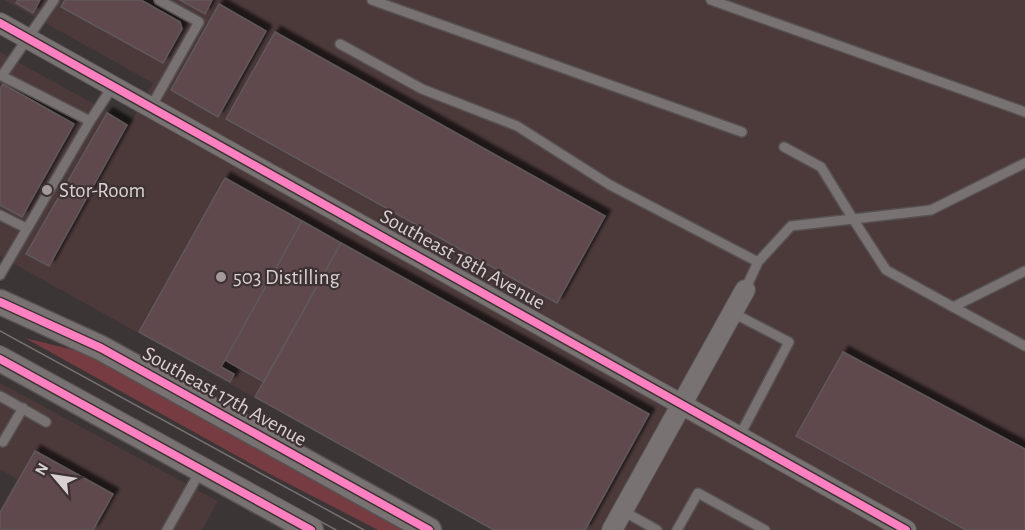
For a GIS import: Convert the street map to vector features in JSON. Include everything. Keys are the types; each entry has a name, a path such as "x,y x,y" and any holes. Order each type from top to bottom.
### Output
{"street":[{"name":"Southeast 18th Avenue","path":"0,23 683,403 906,530"},
{"path":"612,530 745,290"},
{"name":"Southeast 17th Avenue","path":"0,302 101,348 429,530"},
{"path":"0,359 311,530"}],"lane":[{"path":"54,0 2,74 90,121"},
{"path":"151,106 199,22 159,0"},
{"path":"372,0 742,132"},
{"path":"711,0 1025,112"},
{"path":"340,44 422,89 517,126 610,185 758,262"},
{"path":"0,275 26,228 113,86"},
{"path":"784,147 821,167 886,270 1025,346"},
{"path":"745,290 758,262 792,226 931,210 1025,164"},
{"path":"0,215 26,228"},
{"path":"953,307 1025,272"},
{"path":"733,313 789,342 740,435"},
{"path":"0,396 46,422"},
{"path":"3,442 23,408"},
{"path":"167,530 201,470"},
{"path":"677,530 698,493 765,530"},
{"path":"623,511 657,530"}],"shaded area":[{"path":"4,0 1025,0 1025,530 492,530 0,256 0,52 130,124 153,83"},
{"path":"25,338 86,353 415,530 378,530 264,471"},
{"path":"0,383 218,501 202,530 0,530 0,509 17,479 0,469"}],"building":[{"path":"18,0 40,0 33,13 16,3"},
{"path":"65,0 141,0 180,22 182,29 163,63 61,7"},
{"path":"180,0 212,0 205,14"},
{"path":"219,4 266,31 218,117 171,90"},
{"path":"275,32 605,216 557,303 226,119"},
{"path":"3,84 74,124 22,217 0,205 0,90"},
{"path":"107,113 127,125 49,266 26,254"},
{"name":"503 Distilling","path":"225,178 302,221 221,367 234,374 230,382 139,332"},
{"path":"302,221 341,243 264,382 225,360"},
{"path":"341,243 649,414 585,530 494,530 255,397"},
{"path":"843,352 1025,449 1025,530 966,530 796,436"},
{"path":"35,451 113,494 93,530 0,530 0,513"}],"tram line":[{"path":"0,331 364,530"},
{"path":"0,346 336,530"}],"cycle path":[{"path":"0,23 906,530"},
{"path":"0,302 101,348 429,530"},
{"path":"0,359 311,530"}],"place":[{"name":"Stor-Room","path":"47,190"},
{"name":"503 Distilling","path":"221,277"}]}
